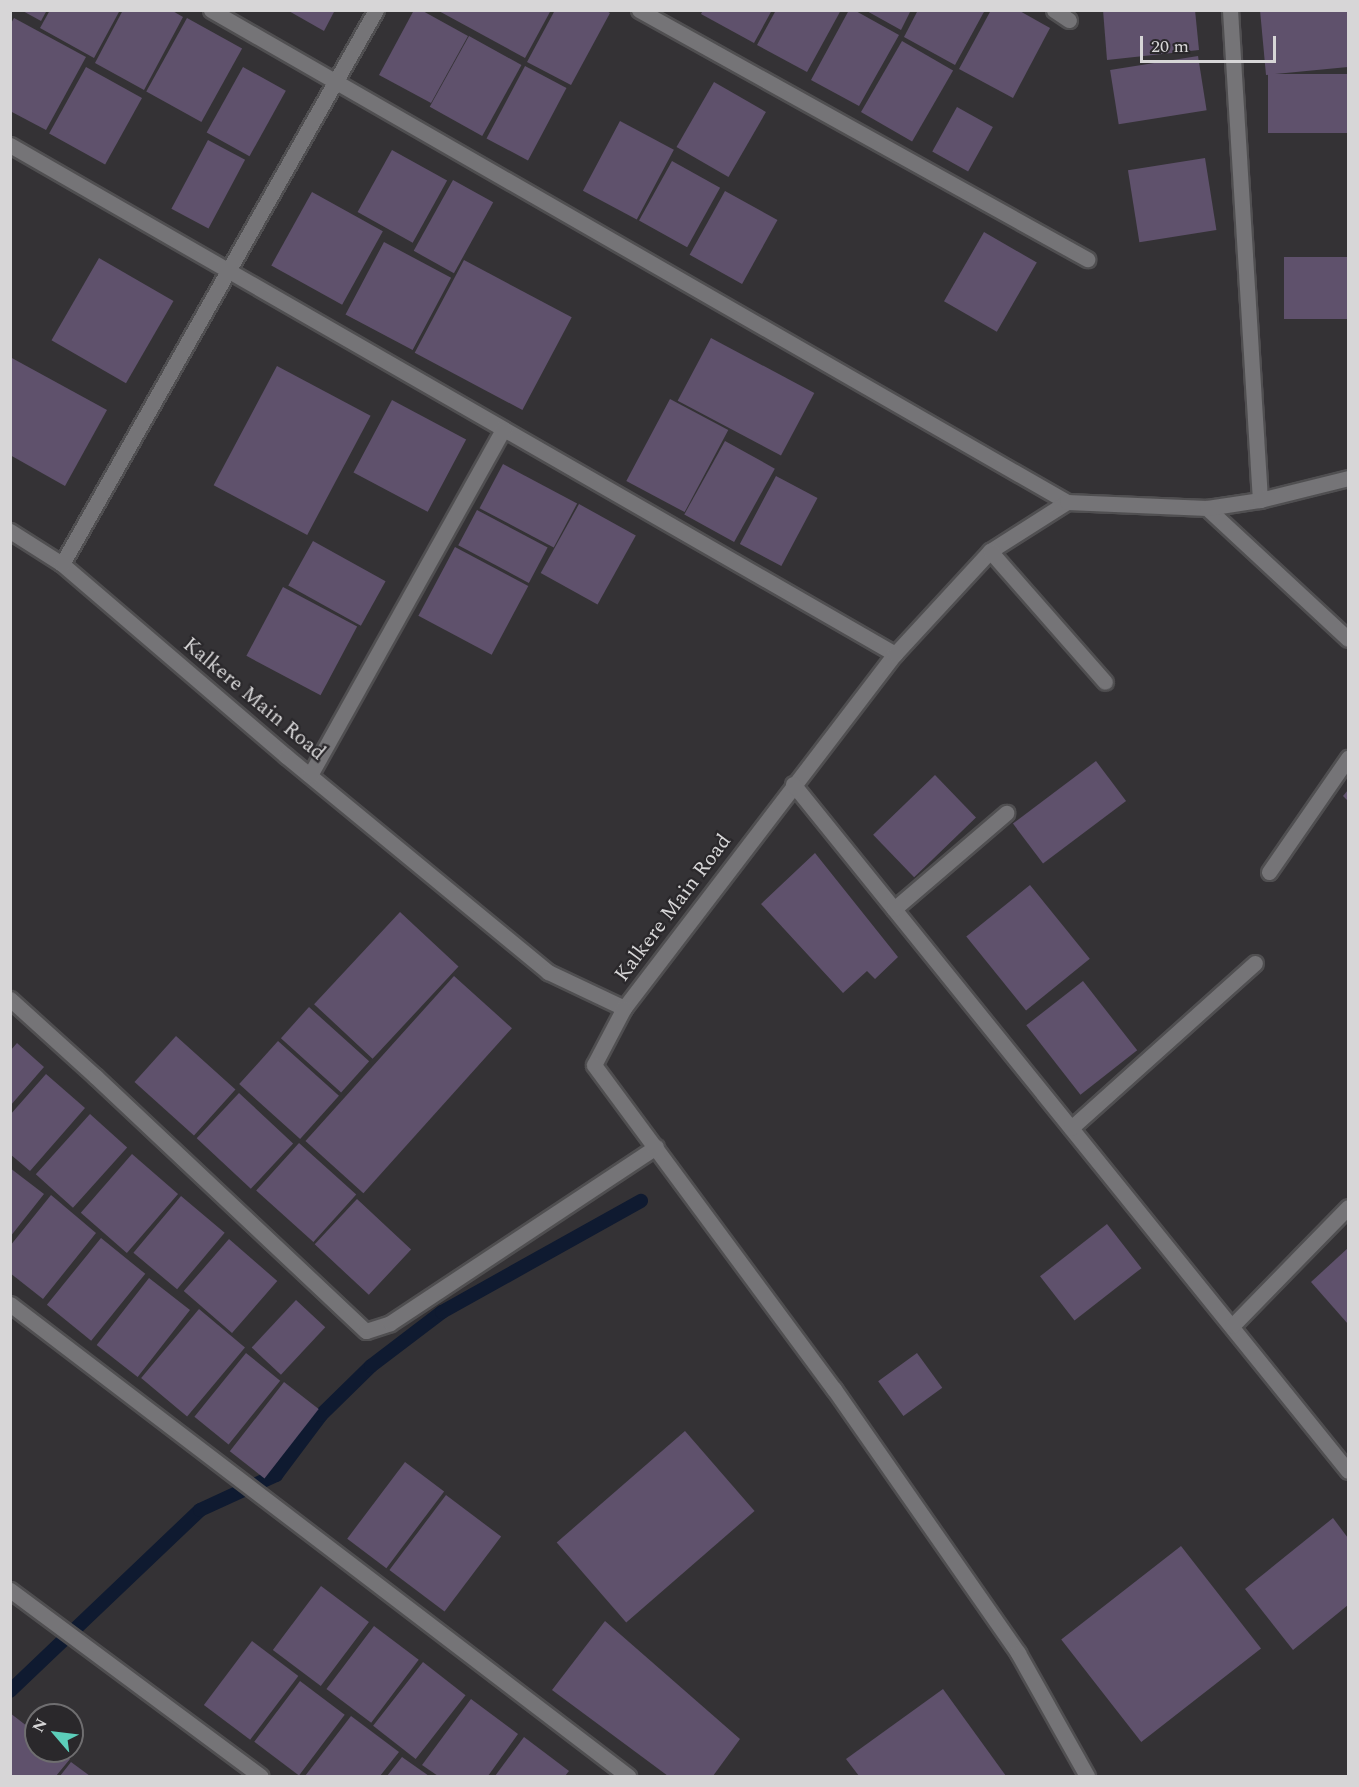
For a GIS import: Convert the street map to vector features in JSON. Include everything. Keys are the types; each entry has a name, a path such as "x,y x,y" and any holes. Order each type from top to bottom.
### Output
{"street":[{"path":"211,10 1067,502 1206,508 1260,500 1348,478"},
{"path":"63,564 376,10"},
{"path":"639,10 1087,259"},
{"path":"1054,10 1069,20"},
{"path":"1230,10 1260,500"},
{"path":"10,146 895,654"},
{"path":"310,775 503,429"},
{"name":"Kalkere Main Road","path":"10,531 63,564 310,775 548,972 624,1008 793,784 895,654 990,551 1067,502"},
{"path":"1206,508 1348,639"},
{"path":"990,551 1105,682"},
{"path":"1269,872 1348,758"},
{"path":"793,784 1348,1471"},
{"path":"894,909 1006,813"},
{"path":"1071,1128 1255,963"},
{"path":"10,999 366,1331 390,1323 656,1146"},
{"path":"624,1008 594,1065 834,1389 1018,1653 1087,1776"},
{"path":"1232,1326 1348,1207"},
{"path":"10,1304 628,1776"},
{"path":"10,1590 260,1776"}],"building":[{"path":"21,10 47,10 41,21"},
{"path":"50,10 120,10 94,58 40,28"},
{"path":"123,10 171,10 183,17 144,90 95,63"},
{"path":"287,10 335,10 324,31"},
{"path":"414,10 421,10 468,36 431,103 379,75"},
{"path":"437,10 551,10 525,58"},
{"path":"555,10 605,10 610,13 571,85 527,62"},
{"path":"703,10 772,10 754,43 701,14"},
{"path":"776,10 841,10 807,72 757,45"},
{"path":"849,10 854,10 899,35 859,106 811,80"},
{"path":"865,10 911,10 901,30"},
{"path":"918,10 985,10 955,65 904,37"},
{"path":"991,10 1018,10 1050,28 1013,98 959,69"},
{"path":"1103,10 1195,10 1199,50 1107,60"},
{"path":"1260,10 1348,10 1348,67 1266,75"},
{"path":"14,18 86,57 46,130 10,111 10,25"},
{"path":"187,18 242,49 201,122 146,91"},
{"path":"469,36 521,65 482,136 430,107"},
{"path":"902,41 953,70 912,142 861,112"},
{"path":"1198,56 1207,110 1119,124 1110,70"},
{"path":"525,66 566,88 528,160 487,138"},
{"path":"86,67 142,98 105,164 49,133"},
{"path":"243,67 286,91 249,156 207,133"},
{"path":"1268,74 1348,74 1348,133 1268,133"},
{"path":"714,82 766,112 728,177 676,147"},
{"path":"957,107 993,127 968,171 932,152"},
{"path":"620,121 674,150 637,219 583,191"},
{"path":"208,140 245,160 208,229 171,209"},
{"path":"392,150 447,181 413,243 358,212"},
{"path":"1205,158 1216,230 1139,242 1128,170"},
{"path":"672,161 720,188 687,247 639,220"},
{"path":"453,180 493,202 454,273 414,251"},
{"path":"725,191 777,220 742,284 690,255"},
{"path":"312,192 383,231 342,305 271,265"},
{"path":"984,232 1037,262 997,332 944,301"},
{"path":"384,242 451,278 413,350 346,314"},
{"path":"1284,257 1348,257 1348,319 1284,319"},
{"path":"99,258 173,301 126,383 52,340"},
{"path":"464,260 572,317 522,410 415,353"},
{"path":"711,338 814,393 781,456 678,401"},
{"path":"10,357 107,410 65,486 10,455"},
{"path":"277,366 371,416 307,535 214,485"},
{"path":"670,399 728,430 685,512 626,481"},
{"path":"392,400 466,439 428,512 354,472"},
{"path":"725,441 775,469 734,542 684,514"},
{"path":"503,464 577,503 554,548 480,508"},
{"path":"776,476 817,498 781,566 740,544"},
{"path":"579,504 636,536 598,605 541,573"},
{"path":"477,510 548,548 529,583 458,545"},
{"path":"313,541 386,581 361,626 288,586"},
{"path":"455,547 528,586 492,655 418,616"},
{"path":"283,587 357,626 321,695 246,656"},
{"path":"1096,761 1126,801 1043,864 1013,824"},
{"path":"935,775 976,817 914,877 873,835"},
{"path":"1348,790 1348,801 1343,796"},
{"path":"815,853 898,957 875,979 867,971 843,993 761,904"},
{"path":"1030,885 1090,959 1026,1010 966,937"},
{"path":"400,912 459,967 373,1059 314,1004"},
{"path":"454,976 512,1028 363,1193 305,1141"},
{"path":"1083,981 1137,1050 1080,1095 1026,1025"},
{"path":"309,1007 369,1061 341,1092 281,1038"},
{"path":"176,1036 235,1090 194,1136 135,1082"},
{"path":"278,1041 339,1096 300,1139 239,1084"},
{"path":"17,1043 44,1067 10,1106 10,1051"},
{"path":"46,1074 85,1108 30,1171 10,1154 10,1115"},
{"path":"239,1093 293,1143 251,1189 197,1138"},
{"path":"90,1114 127,1147 73,1208 36,1174"},
{"path":"299,1143 356,1195 313,1242 256,1191"},
{"path":"132,1154 178,1194 127,1253 81,1213"},
{"path":"10,1168 44,1194 10,1237"},
{"path":"51,1195 96,1233 43,1299 10,1273 10,1246"},
{"path":"181,1196 225,1233 177,1289 133,1253"},
{"path":"357,1199 411,1249 369,1295 315,1244"},
{"path":"1107,1224 1141,1268 1074,1320 1040,1276"},
{"path":"101,1238 145,1274 91,1341 47,1305"},
{"path":"229,1239 277,1281 232,1333 184,1291"},
{"path":"1348,1248 1348,1324 1311,1282"},
{"path":"149,1278 190,1310 138,1377 97,1345"},
{"path":"296,1300 325,1327 281,1375 252,1348"},
{"path":"199,1309 245,1348 187,1417 141,1378"},
{"path":"246,1353 280,1381 229,1444 194,1417"},
{"path":"917,1353 942,1388 903,1416 878,1381"},
{"path":"284,1382 319,1409 264,1478 230,1451"},
{"path":"685,1431 755,1511 626,1623 557,1543"},
{"path":"405,1462 444,1491 386,1568 347,1539"},
{"path":"446,1495 501,1537 445,1612 389,1570"},
{"path":"1333,1518 1348,1538 1348,1605 1293,1650 1245,1589"},
{"path":"1181,1546 1261,1648 1141,1742 1061,1640"},
{"path":"321,1586 369,1622 321,1686 273,1650"},
{"path":"605,1621 740,1739 713,1776 668,1776 552,1690"},
{"path":"374,1626 419,1660 371,1723 326,1689"},
{"path":"252,1641 298,1676 250,1740 204,1705"},
{"path":"423,1662 466,1695 416,1759 373,1726"},
{"path":"300,1681 345,1715 299,1775 254,1742"},
{"path":"943,1689 1006,1776 859,1776 846,1759"},
{"path":"471,1699 518,1734 488,1776 438,1776 422,1765"},
{"path":"10,1713 24,1724 24,1763 67,1763 56,1776 10,1776"},
{"path":"351,1716 399,1752 380,1776 305,1776"},
{"path":"524,1737 569,1771 565,1776 495,1776"},
{"path":"402,1757 429,1776 387,1776"},
{"path":"72,1763 90,1776 60,1776"}],"waterway":[{"path":"10,1691 200,1510 276,1475 321,1415 371,1366 442,1312 641,1201"}]}
